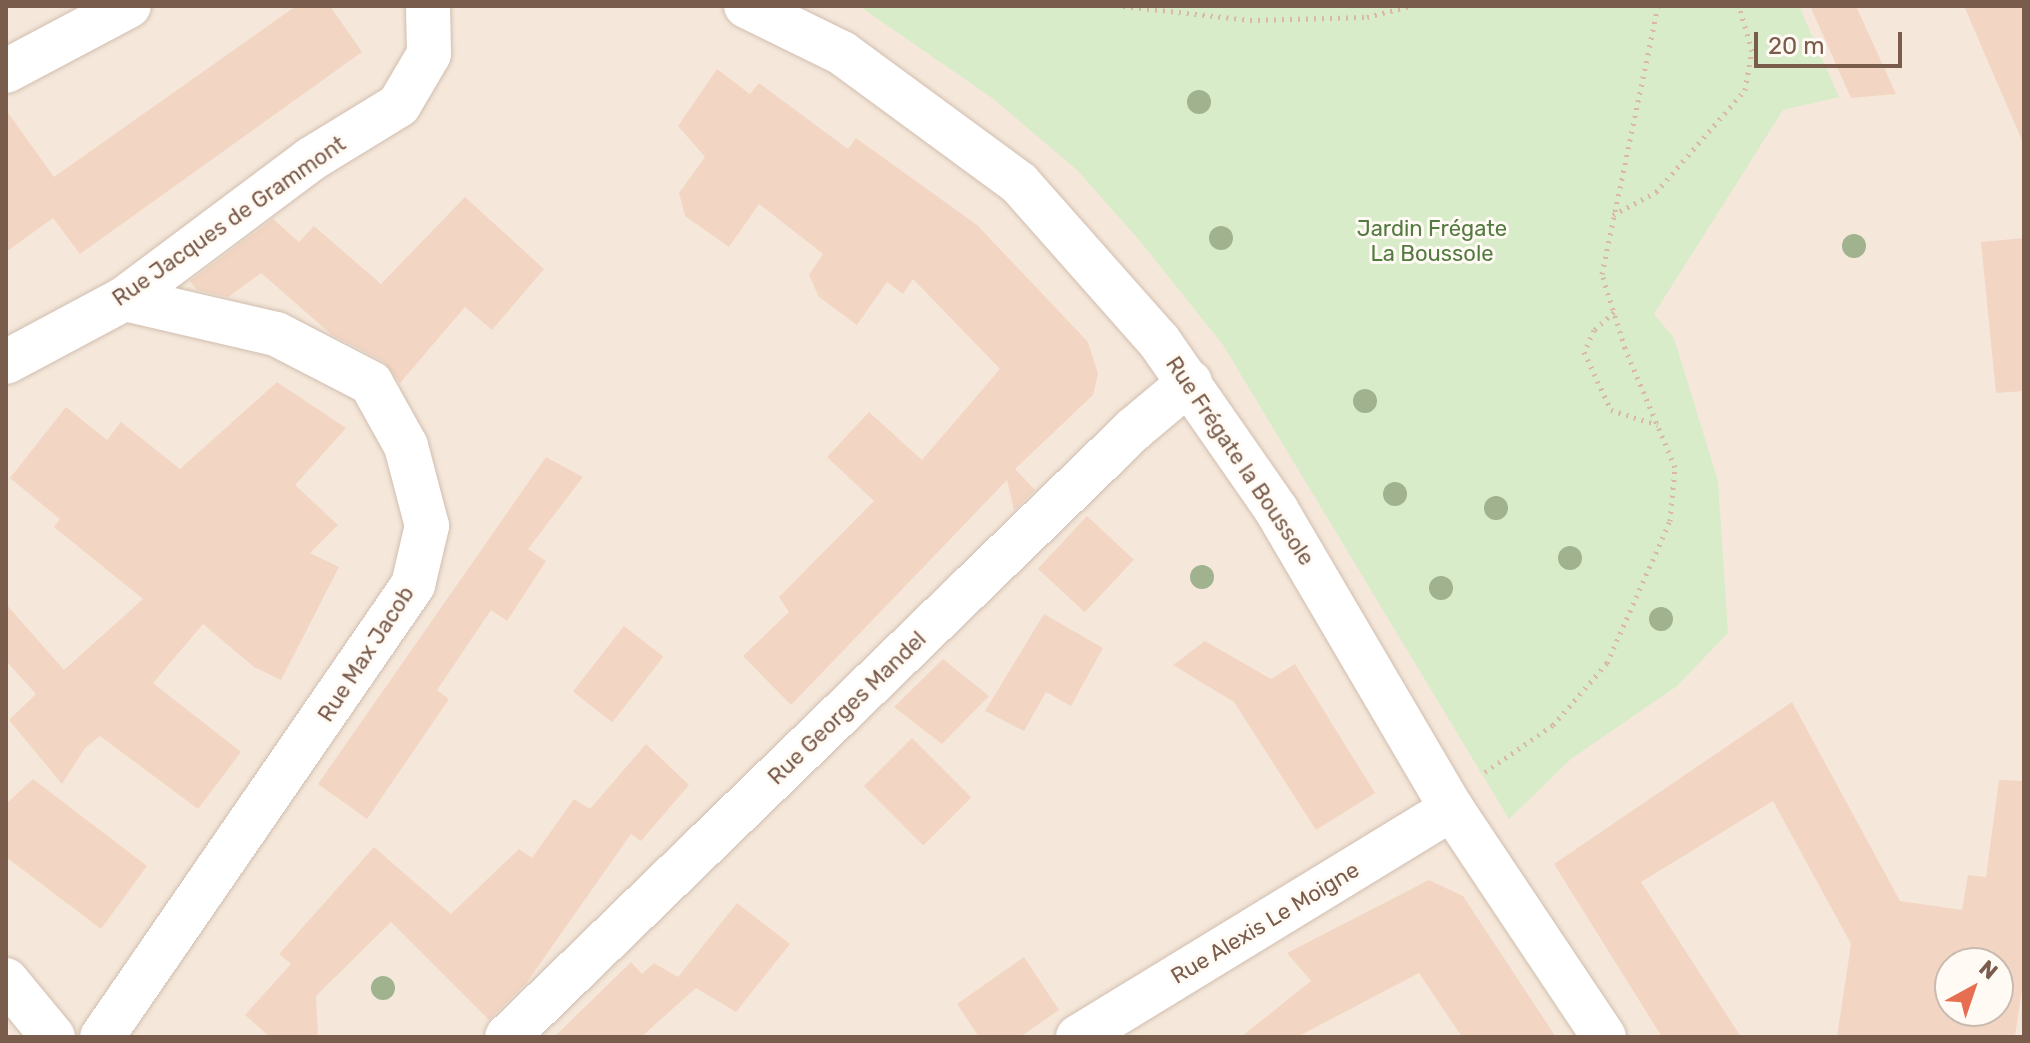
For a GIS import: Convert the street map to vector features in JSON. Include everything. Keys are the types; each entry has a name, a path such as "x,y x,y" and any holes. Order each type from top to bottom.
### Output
{"street":[{"path":"6,71 129,6"},
{"name":"Rue Jacques de Grammont","path":"6,362 124,299 311,159 399,105 429,54 428,6"},
{"name":"Rue Frégate la Boussole","path":"746,6 842,53 1019,183 1190,382 1277,511 1448,802 1604,1037"},
{"name":"Rue Max Jacob","path":"102,1037 413,585 427,526 406,446 371,383 276,334 124,299"},
{"name":"Rue Georges Mandel","path":"507,1037 1134,429 1190,382"},
{"name":"Rue Alexis Le Moigne","path":"1078,1037 1448,802"},
{"path":"6,980 53,1037"}],"path":[{"path":"1123,6 1250,20 1367,17 1410,6"},
{"path":"1448,802 1553,725 1607,663 1670,521 1675,467 1602,274 1613,215 1650,66 1658,6"},
{"path":"1613,215 1656,192 1745,90 1752,51 1739,6"},
{"path":"1614,312 1594,330 1584,352 1611,410 1659,425"}],"shaded area":[{"path":"6,6 2024,6 2024,1037 6,1037"}],"green space":[{"name":"Jardin Frégate La Boussole","path":"859,6 1799,6 1839,97 1783,110 1654,314 1674,338 1718,481 1728,633 1677,686 1571,759 1509,819 1223,345 1140,241 1077,170 995,100"}],"building":[{"path":"296,6 330,6 362,52 80,254 53,218 6,252 6,110 54,177"},
{"path":"1810,6 1856,6 1896,94 1851,98"},
{"path":"1964,6 2024,6 2024,145"},
{"path":"717,69 750,94 759,83 848,149 856,138 977,225 1088,342 1098,374 1093,395 1015,469 1035,490 1014,510 1007,480 791,705 743,656 789,612 779,597 874,501 827,457 869,412 922,460 1000,369 913,279 903,294 887,282 857,325 819,297 809,275 823,254 759,204 729,247 685,216 679,193 705,157 678,126"},
{"path":"465,197 544,269 492,330 465,307 400,383 383,361 332,335 261,273 228,297 197,290 190,281 273,219 299,242 314,226 381,284"},
{"path":"2024,238 2024,391 1996,393 1981,242"},
{"path":"277,382 346,428 295,485 338,525 310,553 339,567 281,680 254,667 203,624 153,683 241,752 198,809 100,736 85,748 62,784 9,720 36,694 6,661 6,604 64,670 143,599 54,527 60,519 10,478 66,407 107,440 121,422 180,469"},
{"path":"546,457 583,477 528,549 546,561 507,621 491,610 437,690 449,699 367,819 318,784"},
{"path":"1087,516 1134,560 1085,612 1038,569"},
{"path":"1044,614 1103,648 1071,706 1046,692 1024,731 985,711"},
{"path":"624,626 663,657 612,722 573,691"},
{"path":"1205,641 1271,679 1295,664 1375,793 1316,830 1234,702 1173,665"},
{"path":"943,659 989,696 942,744 894,707"},
{"path":"1792,702 1900,901 1962,910 1968,875 1986,877 1999,780 2024,781 2024,975 2015,1037 1837,1037 1851,944 1773,801 1641,882 1741,1037 1662,1037 1554,864"},
{"path":"912,738 971,797 923,845 864,786"},
{"path":"646,744 689,785 641,841 631,834 527,982 489,1020 391,922 316,996 318,1036 270,1037 245,1015 291,964 279,954 374,847 451,914 519,849 532,858 574,799 590,809"},
{"path":"33,779 147,866 101,929 6,857 6,804"},
{"path":"1429,880 1463,896 1556,1037 1462,1037 1419,973 1297,1037 1241,1037 1311,981 1287,953"},
{"path":"737,903 790,944 736,1012 696,988 641,1037 554,1037 631,962 642,974 654,963 683,980 678,977"},
{"path":"1024,957 1059,1010 1020,1037 979,1037 957,1004"}]}
